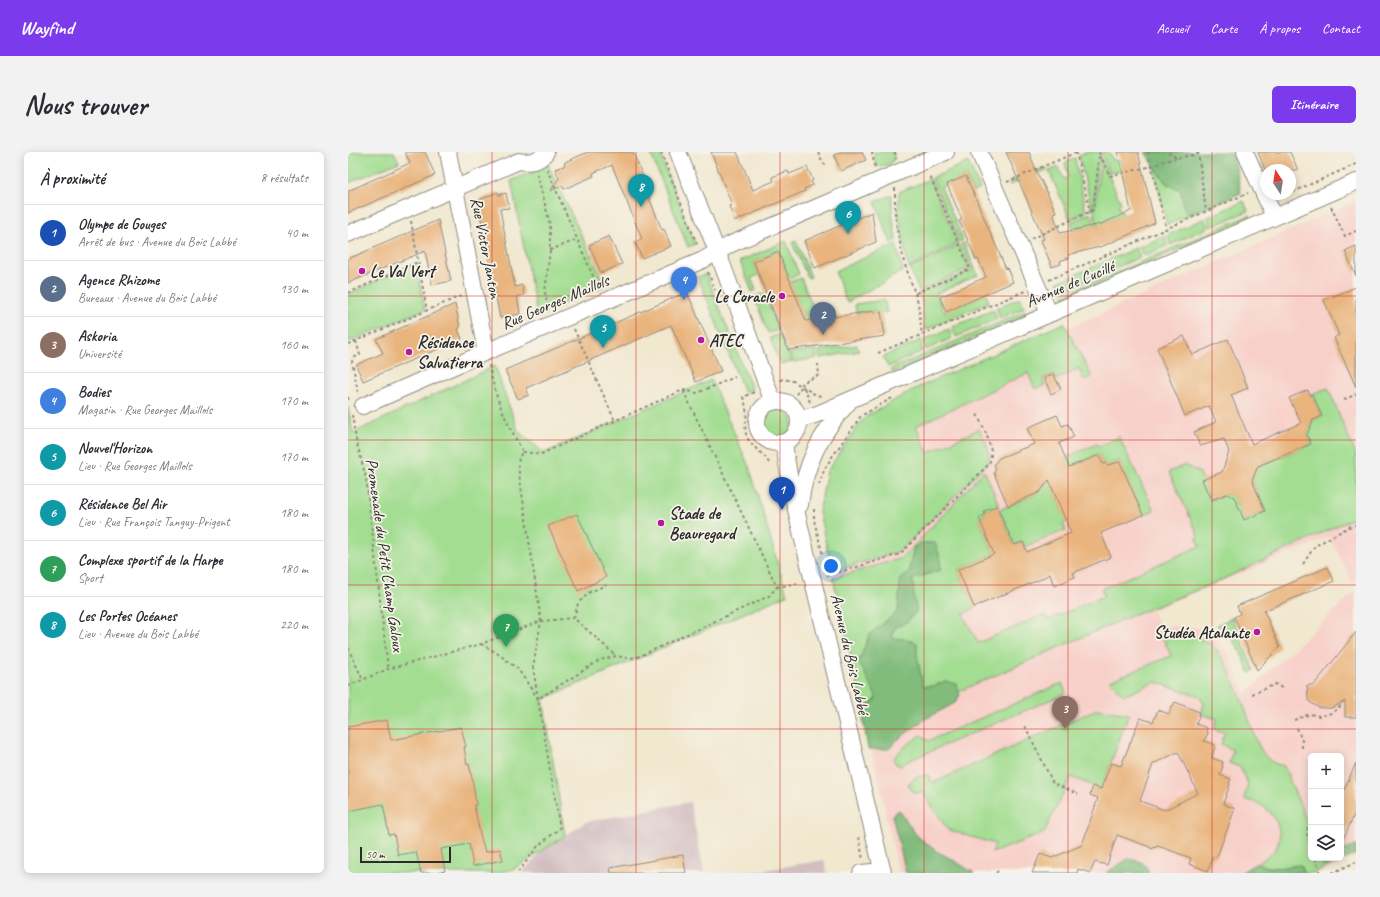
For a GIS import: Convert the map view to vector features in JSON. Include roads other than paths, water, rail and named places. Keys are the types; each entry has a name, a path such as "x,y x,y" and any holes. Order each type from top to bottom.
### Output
{"street":[{"name":"Rue Victor Janton","path":"448,152 486,352"},
{"path":"678,152 717,252 762,389 773,402"},
{"name":"Rue Georges Maillols","path":"354,407 703,260 731,244 946,152"},
{"path":"979,152 1049,313"},
{"path":"1246,152 1274,216"},
{"path":"348,234 455,188 532,158"},
{"name":"Avenue de Cucillé","path":"800,419 815,415 851,400 1049,313 1356,182"},
{"path":"799,518 804,480 815,449 838,414 851,400"},
{"path":"781,401 789,404 794,408 800,419 800,425 794,436 784,443 777,444 765,439 760,434 758,428 758,415 762,409 773,402 781,401"},
{"name":"Avenue du Bois Labbé","path":"784,443 799,518 861,786 883,872"},
{"path":"860,873 883,872"}],"place":[{"name":"Les Portes Océanes","path":"641,207"},
{"name":"Résidence Bel Air","path":"848,234"},
{"name":"Le Val Vert","path":"362,271"},
{"name":"Le Coracle","path":"782,296"},
{"name":"Bodies","path":"684,300"},
{"name":"Agence Rhizome","path":"823,335"},
{"name":"ATEC","path":"701,340"},
{"name":"Nouvel'Horizon","path":"603,348"},
{"name":"Résidence Salvatierra","path":"409,352"},
{"name":"Olympe de Gouges","path":"782,510"},
{"name":"Stade de Beauregard","path":"661,523"},
{"name":"Studéa Atalante","path":"1257,632"},
{"name":"Complexe sportif de la Harpe","path":"506,647"},
{"name":"Askoria","path":"1065,729"}]}
